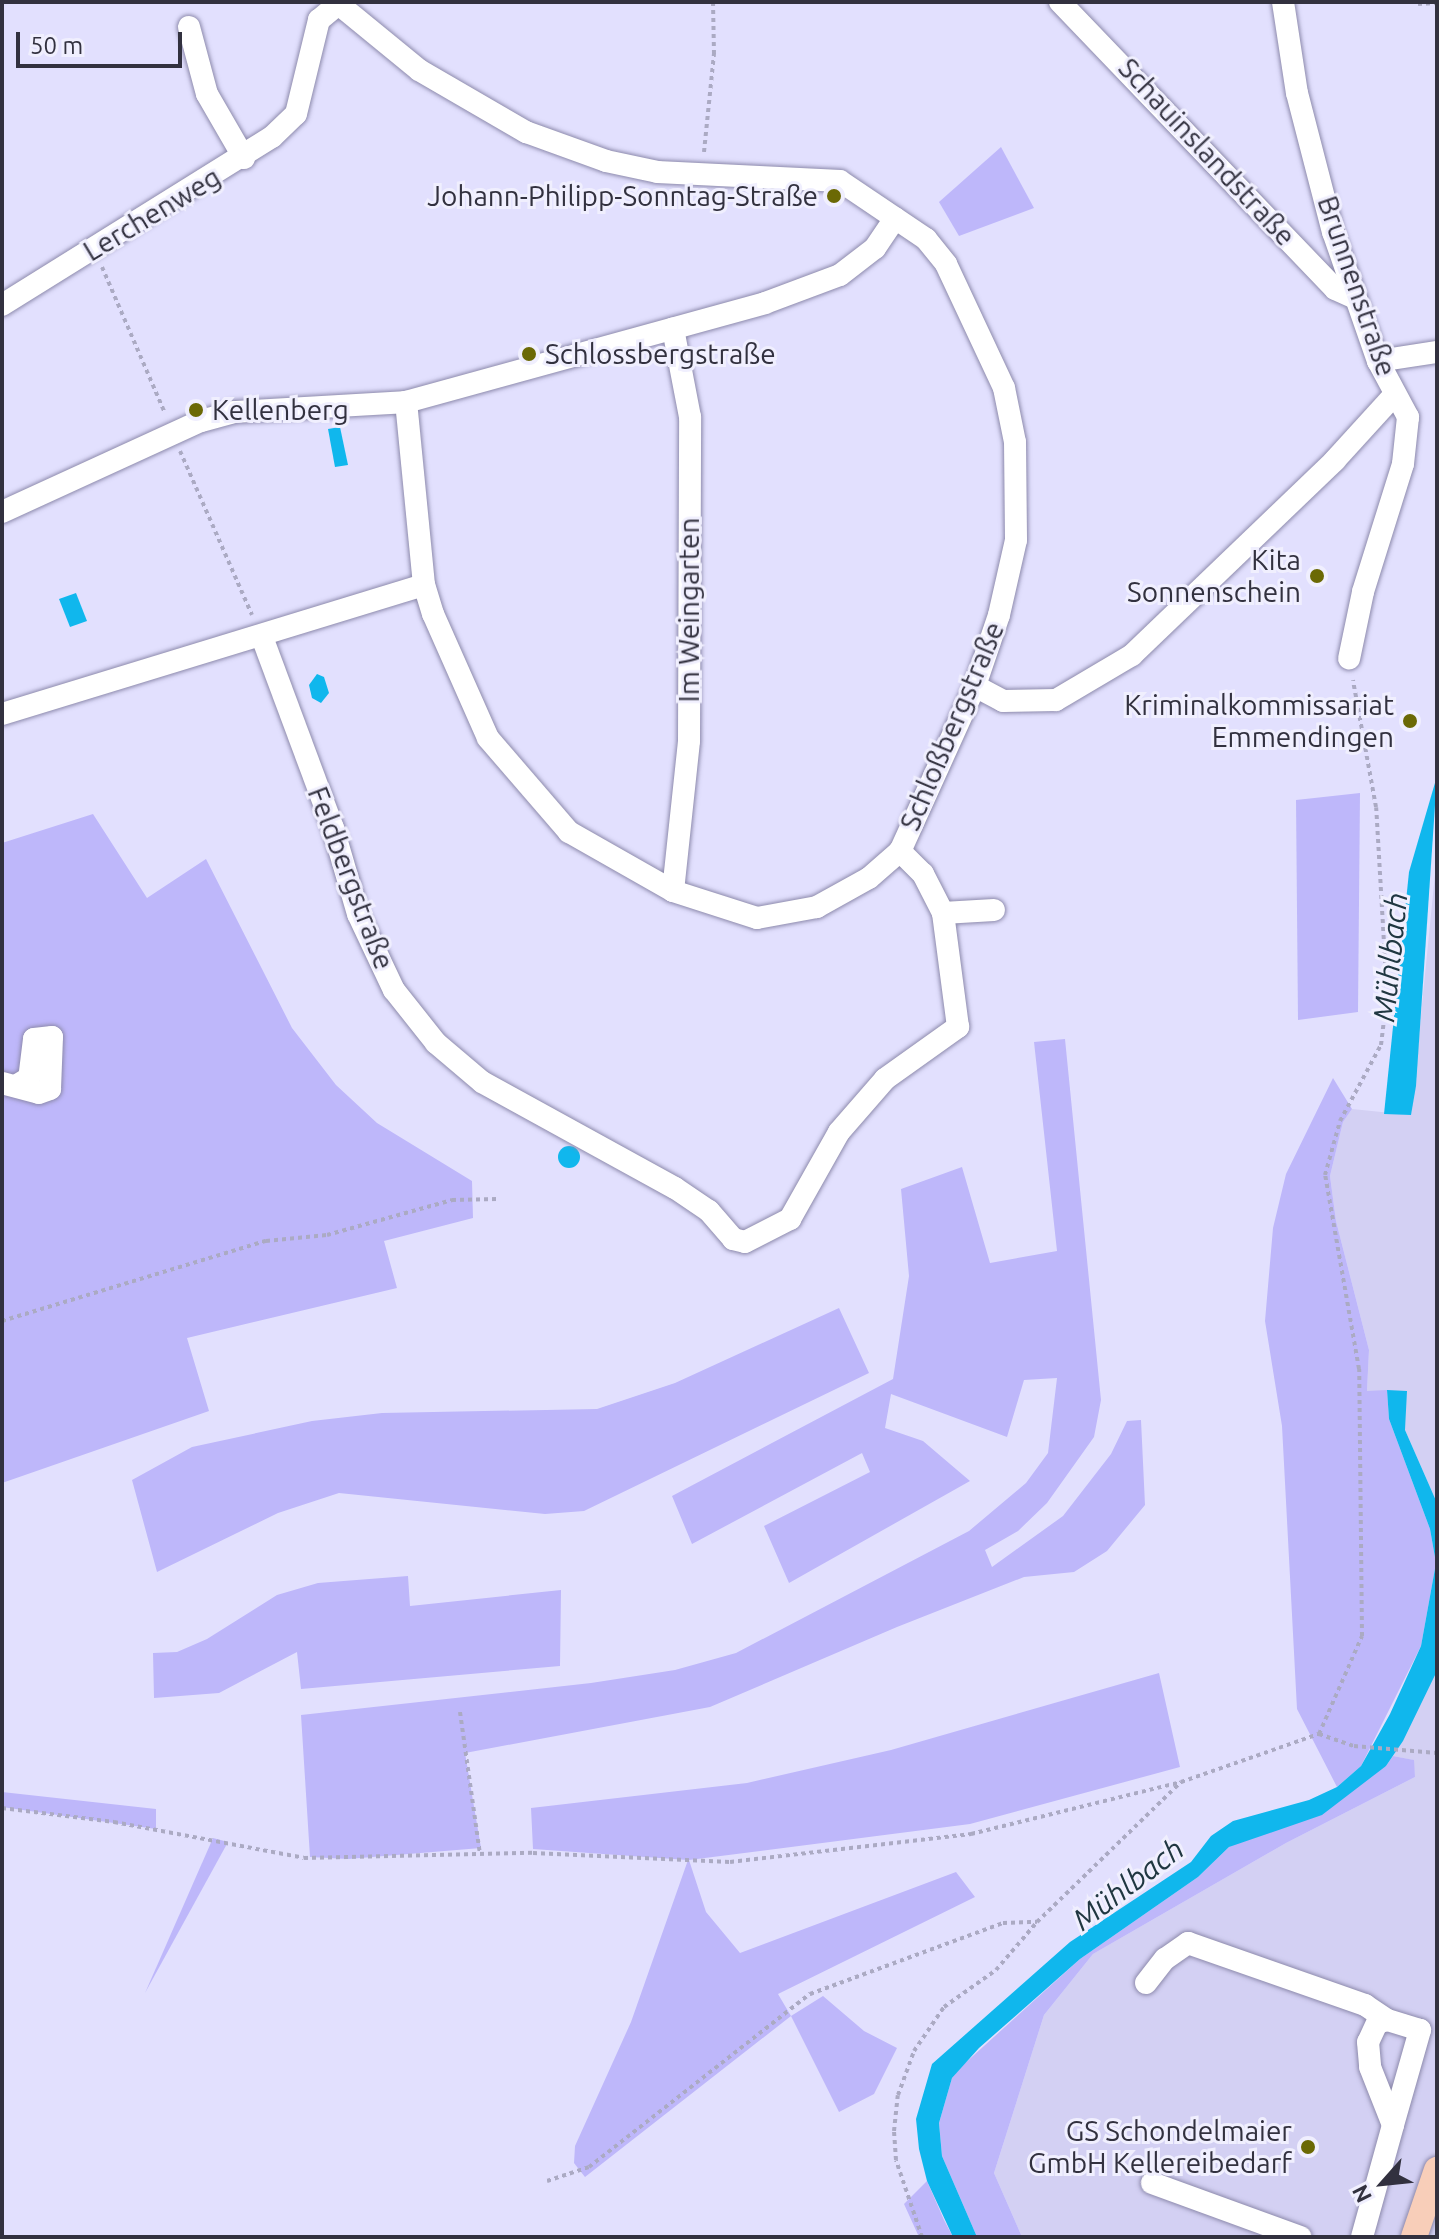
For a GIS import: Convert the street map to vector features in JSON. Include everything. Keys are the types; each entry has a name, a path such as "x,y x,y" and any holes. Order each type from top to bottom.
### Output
{"main road":[{"path":"1414,2237 1437,2170"}],"street":[{"name":"Schauinslandstraße","path":"1060,2 1335,289 1355,298"},
{"name":"Brunnenstraße","path":"1283,2 1297,93 1355,298 1378,361 1408,417 1403,464 1363,592 1349,659"},
{"name":"Schloßbergstraße","path":"296,114 319,20 336,4 419,70 526,132 606,161 701,175 840,181 926,239 966,299 1004,388 1015,442 1016,540 999,615 975,686 900,851 846,892 791,915 735,915 673,891 569,832 527,787 488,738 424,585 406,402"},
{"path":"189,27 207,94 244,158"},
{"name":"Lerchenweg","path":"2,305 244,158 296,114"},
{"path":"2,512 201,421 234,412 406,402 673,329 840,275 875,248 895,218"},
{"name":"Im Weingarten","path":"673,329 690,417 689,741 673,891"},
{"path":"1378,361 1437,352"},
{"path":"975,686 1003,701 1056,700 1132,655 1326,469 1395,394"},
{"path":"2,714 424,585"},
{"name":"Feldbergstraße","path":"262,637 333,828 358,914 394,990 436,1043 482,1082 675,1188 709,1211 733,1239 745,1242 790,1219 848,1121 885,1079 958,1027 943,913"},
{"path":"900,851 923,874 943,913 994,910"},
{"path":"1146,1983 1188,1943 1365,2005 1387,2020 1420,2030 1362,2237"},
{"path":"1387,2020 1377,2023 1368,2042 1370,2067 1393,2125"},
{"path":"1152,2183 1300,2237"}],"path":[{"path":"701,175 714,54 713,2"},
{"path":"1418,4 1437,3"},
{"path":"1319,1734 1350,1671 1362,1636 1359,1369 1325,1175 1340,1121 1381,1045 1387,995 1376,807 1349,659"},
{"path":"2,1321 266,1241 327,1235 452,1200 497,1199"},
{"path":"460,1712 480,1854"},
{"path":"2,1808 114,1822 304,1858 480,1854 730,1862 971,1834 1181,1782 1319,1734 1354,1746 1437,1753"},
{"path":"922,2237 896,2160 898,2095 914,2051 944,2007 996,1970 1037,1922 1181,1782"},
{"path":"547,2181 589,2167 810,1994 1003,1923 1037,1922"}],"shaded area":[{"path":"1001,147 1034,208 959,236 939,202"},
{"path":"1360,793 1358,1012 1298,1020 1296,800"},
{"path":"93,814 147,898 206,859 292,1028 336,1085 377,1123 472,1181 473,1218 384,1241 397,1288 187,1338 209,1411 2,1483 2,843"},
{"path":"1437,854 1437,1503 1405,1430 1406,1391 1367,1391 1369,1350 1336,1221 1330,1176 1343,1122 1352,1109 1411,1115"},
{"path":"1065,1039 1101,1400 1094,1437 1047,1503 1018,1531 985,1550 992,1567 1063,1516 1111,1454 1127,1421 1141,1420 1145,1505 1107,1551 1074,1572 1024,1577 710,1707 465,1753 481,1848 348,1859 310,1857 301,1715 591,1683 675,1670 736,1653 969,1531 1026,1483 1048,1453 1057,1378 1024,1380 1007,1437 891,1394 885,1428 923,1441 970,1481 789,1583 764,1526 870,1472 862,1453 692,1544 672,1496 893,1379 909,1276 901,1189 962,1167 990,1263 1057,1251 1034,1042"},
{"path":"1333,1078 1352,1109 1343,1122 1330,1176 1336,1221 1369,1350 1367,1391 1387,1390 1389,1419 1430,1529 1436,1563 1421,1646 1361,1766 1337,1787 1297,1709 1282,1426 1265,1321 1273,1228 1286,1174"},
{"path":"839,1308 869,1373 584,1511 545,1514 339,1493 278,1513 157,1572 132,1480 192,1447 312,1421 382,1413 597,1409 675,1383"},
{"path":"408,1576 410,1606 561,1590 560,1666 301,1689 297,1652 219,1693 154,1698 153,1653 177,1652 207,1639 277,1595 318,1583"},
{"path":"1437,1671 1437,2237 1022,2237 994,2173 1044,2015 1093,1954 1286,1843 1415,1777 1413,1760 1393,1756"},
{"path":"1159,1673 1180,1767 970,1824 689,1860 706,1912 740,1953 956,1872 975,1897 778,1994 791,2016 585,2177 574,2163 575,2146 631,2022 688,1860 533,1849 531,1808 747,1783 891,1750"},
{"path":"1393,1756 1414,1760 1415,1777 1286,1843 1093,1954 1044,2015 994,2173 1022,2237 977,2237 942,2156 939,2123 952,2078 963,2065 1080,1959 1198,1877 1229,1847 1386,1766"},
{"path":"2,1792 156,1809 156,1829 2,1807"},
{"path":"213,1838 228,1842 145,1993"},
{"path":"823,1996 864,2031 897,2048 874,2094 839,2112 791,2016"},
{"path":"927,2181 953,2237 919,2237 904,2204"}],"water":[{"path":"340,427 348,465 335,467 328,429"},
{"path":"76,593 87,621 70,627 59,599"},
{"path":"317,674 324,677 329,693 321,703 312,698 309,685"},
{"path":"1437,776 1416,1086 1411,1115 1384,1114 1409,872"},
{"path":"565,1146 573,1146 580,1157 573,1168 565,1168 558,1161 558,1153"},
{"path":"1387,1390 1407,1391 1405,1430 1437,1503 1437,1671 1403,1741 1386,1766 1322,1815 1229,1847 1198,1877 1080,1959 979,2048 952,2078 939,2123 942,2156 977,2237 953,2237 927,2181 919,2149 916,2119 932,2064 1070,1942 1191,1862 1211,1836 1233,1821 1309,1800 1337,1787 1361,1766 1390,1714 1421,1646 1436,1563 1430,1529 1389,1419"}],"place":[{"name":"Johann-Philipp-Sonntag-Straße","path":"834,196"},
{"name":"Schlossbergstraße","path":"529,354"},
{"name":"Kellenberg","path":"196,410"},
{"name":"Kita Sonnenschein","path":"1317,576"},
{"name":"Kriminalkommissariat Emmendingen","path":"1410,721"},
{"name":"GS Schondelmaier GmbH Kellereibedarf","path":"1308,2147"}],"water label":[{"name":"Mühlbach","path":"1390,957"},
{"name":"Mühlbach","path":"1128,1884"}]}
